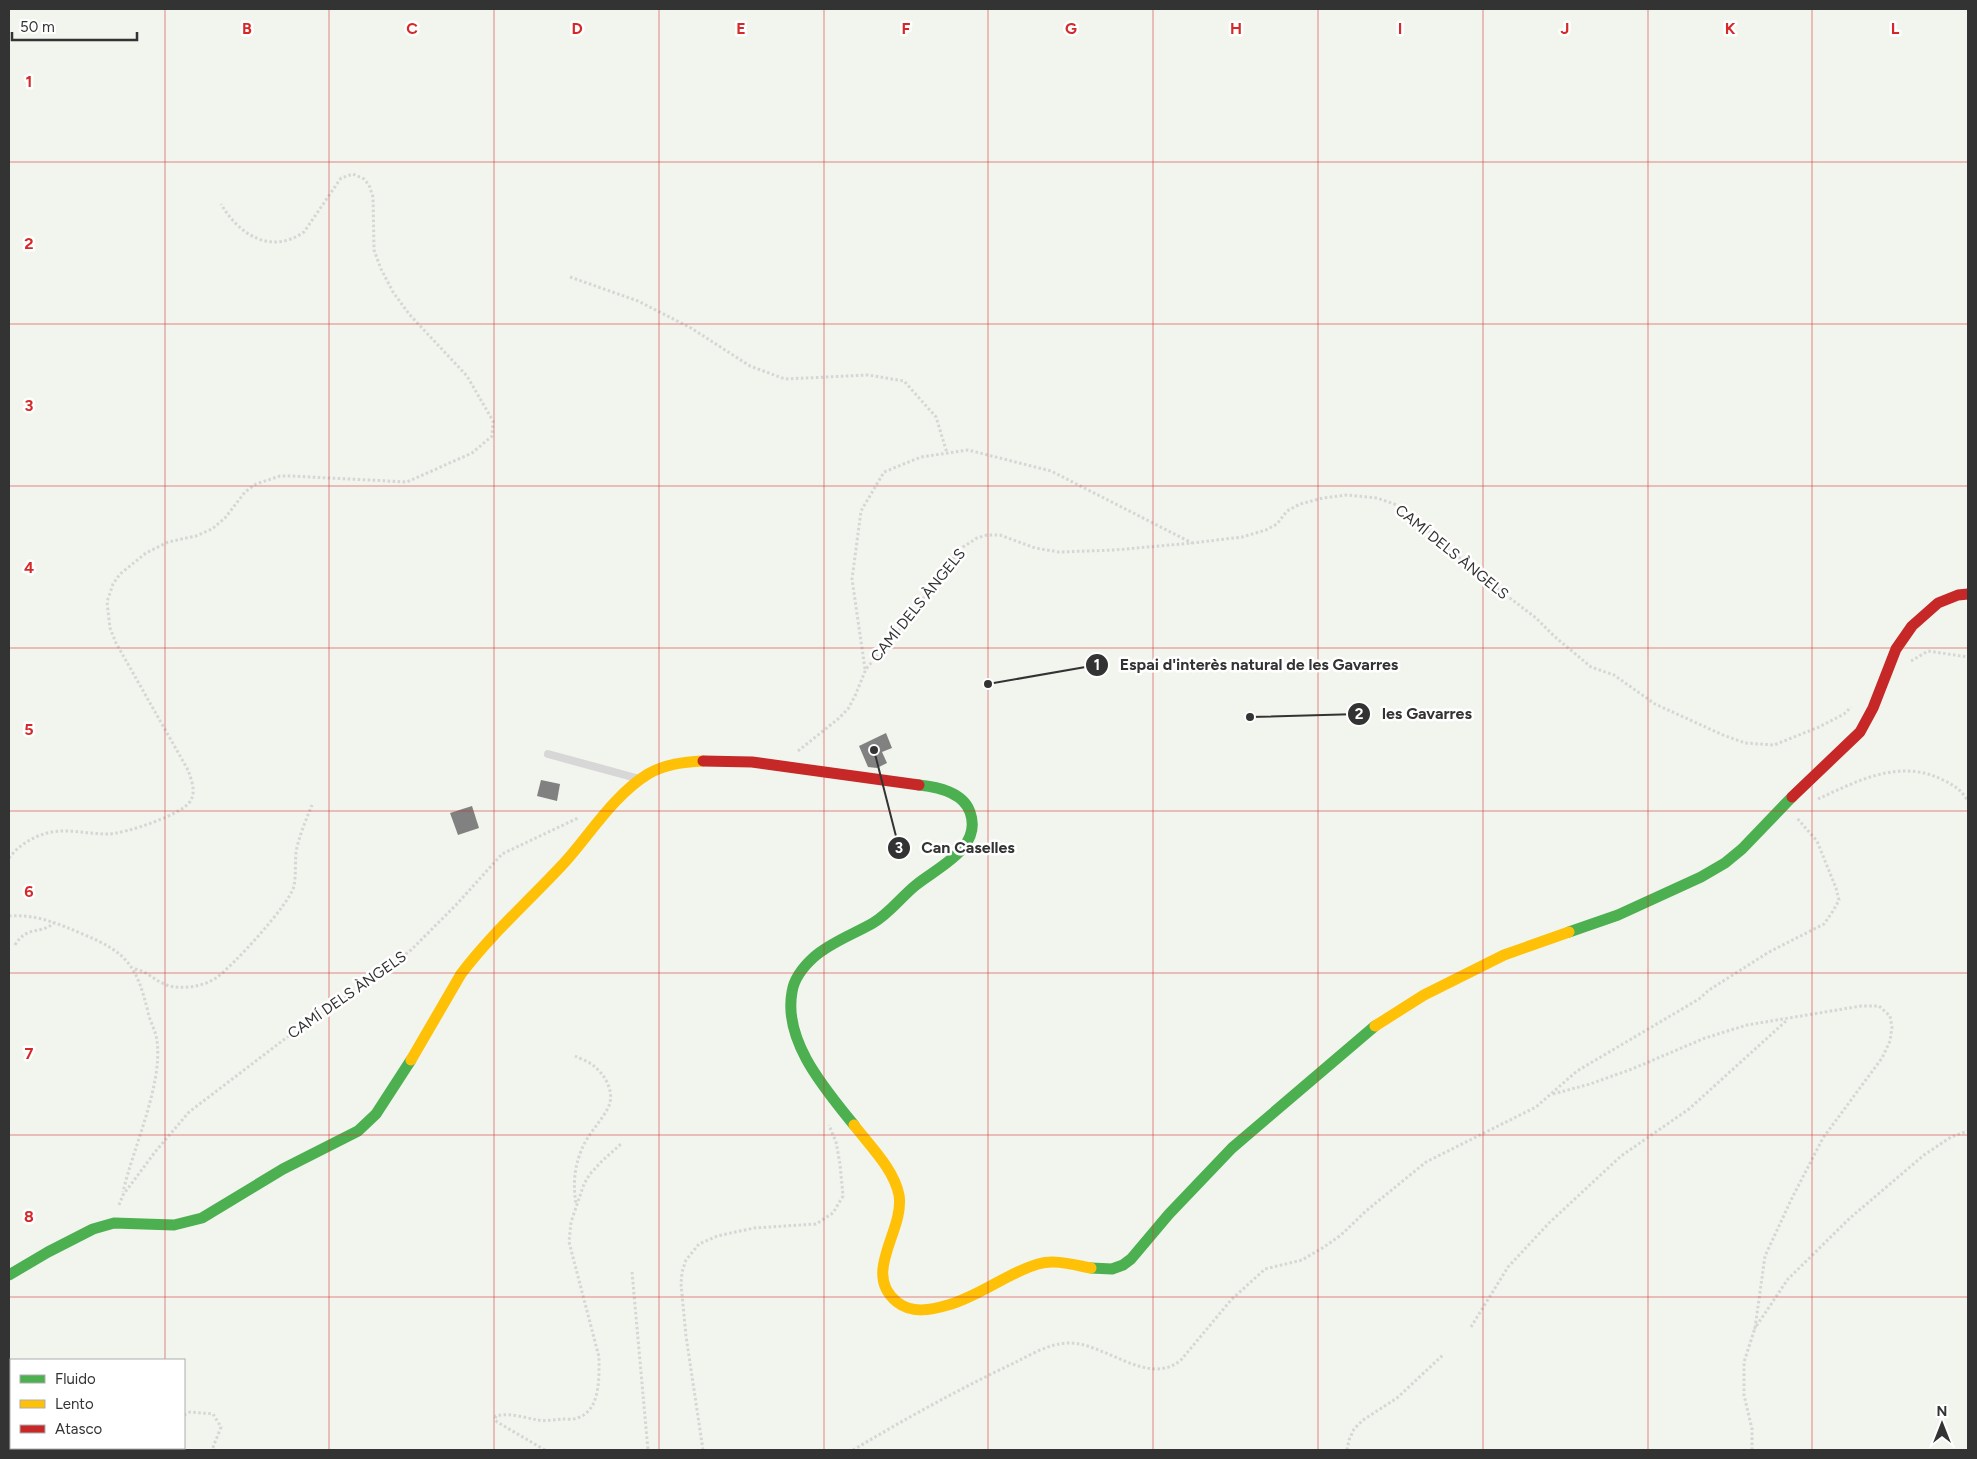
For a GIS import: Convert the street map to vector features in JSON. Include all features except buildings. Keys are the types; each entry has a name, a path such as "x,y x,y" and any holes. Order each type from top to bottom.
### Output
{"street":[{"path":"9,1275 93,1229 114,1223 174,1225 202,1218 283,1169 346,1138 366,1124 376,1114 393,1090 441,1005 474,956 503,924 545,883 628,789 640,779 657,770 675,764 700,761 780,765 858,778 937,788 951,792 962,799 970,812 973,825 970,837 957,855 917,884 874,923 822,949 804,968 797,979 790,1000 791,1024 811,1063 836,1102 884,1165 899,1193 898,1215 887,1247 882,1275 886,1289 896,1302 903,1307 913,1310 938,1308 962,1300 1039,1264 1059,1262 1098,1269 1112,1269 1123,1265 1131,1259 1169,1214 1232,1148 1375,1026 1424,995 1504,955 1618,916 1702,877 1725,863 1742,849 1784,804 1860,732 1869,718 1898,644 1921,616 1948,598 1968,594"}],"lane":[{"path":"548,754 640,779"}],"path":[{"path":"9,858 28,841 46,833 70,830 108,834 124,832 181,810 192,799 193,788 188,770 116,643 110,628 106,602 108,595 116,579 128,567 146,553 168,542 196,536 212,529 225,518 245,492 267,479 291,476 407,482 472,453 485,443 494,431 493,421 467,376 410,314 393,292 381,269 374,250 373,197 369,185 364,179 353,174 340,178 304,232 296,238 285,242 266,242 249,235 233,222 221,204"},
{"path":"570,277 638,301 692,328 750,366 785,379 868,375 904,381 936,417 947,453"},
{"path":"866,669 852,579 861,511 884,472 921,456 968,450 1051,471 1192,543"},
{"name":"CAMÍ DELS ÀNGELS","path":"780,765 838,719 848,708 866,669 914,612 938,577 963,547 977,538 986,535 1000,535 1035,548 1059,552 1115,550 1192,543 1242,537 1266,530 1277,524 1287,510 1300,504 1323,498 1347,495 1376,498 1400,506 1472,569 1536,618 1591,667 1614,675 1655,704 1723,735 1745,743 1774,745 1819,727 1844,714 1858,701"},
{"path":"1886,675 1928,651 1968,657"},
{"path":"1811,801 1877,774 1902,770 1937,777 1962,792 1968,802"},
{"path":"853,1450 982,1378 1054,1344 1081,1344 1130,1363 1156,1370 1170,1368 1181,1360 1231,1300 1264,1269 1302,1260 1341,1235 1426,1162 1536,1107 1577,1071 1699,999 1709,990 1769,952 1824,924 1839,900 1836,888 1817,841 1784,804"},
{"path":"134,969 142,970 157,982 166,985 191,986 215,979 238,959 287,901 294,887 296,851 312,806"},
{"name":"CAMÍ DELS ÀNGELS","path":"114,1223 122,1195 154,1152 189,1112 286,1038 382,973 411,950 456,905 502,854 578,817"},
{"path":"9,916 34,916 55,923 113,949 124,957 134,969 145,997 148,1014 157,1041 157,1064 152,1094 122,1195"},
{"path":"15,945 19,938 29,931 55,923"},
{"path":"1550,1095 1632,1070 1705,1038 1747,1026 1862,1006 1879,1006 1890,1016 1892,1027 1890,1040 1882,1058 1824,1138 1792,1198 1765,1256 1755,1328 1744,1362 1744,1395 1752,1429 1752,1450"},
{"path":"1471,1326 1508,1267 1549,1223 1621,1156 1689,1109 1787,1020"},
{"path":"575,1056 595,1067 608,1083 611,1097 608,1108 581,1151 573,1181 576,1205"},
{"path":"703,1450 686,1336 681,1284 686,1260 699,1244 717,1236 754,1228 816,1224 832,1213 843,1196 839,1156 836,1142 827,1120"},
{"path":"1755,1328 1788,1279 1850,1218 1924,1155 1951,1137 1968,1131"},
{"path":"546,1450 497,1422 495,1419 496,1416 500,1415 514,1415 540,1421 577,1418 586,1413 594,1404 599,1375 599,1357 570,1242 570,1222 584,1184 590,1174 602,1160 622,1143"},
{"path":"632,1272 648,1450"},
{"path":"1347,1450 1354,1429 1363,1420 1398,1398 1444,1354"},
{"path":"185,1414 190,1412 213,1414 221,1427 212,1450"}],"shaded area":[{"path":"9,9 1968,9 1968,1450 9,1450"}],"traffic: fast":[{"path":"854,1125 819,1080 800,1046 791,1010 792,992 800,973 814,957 879,919 916,885 956,855 964,846 970,836 972,825 967,805 956,795 942,789 919,785"},
{"path":"1569,932 1618,915 1701,877 1725,863 1742,849 1792,797"},
{"path":"1091,1268 1112,1269 1123,1265 1131,1259 1169,1214 1232,1148 1375,1026"},
{"path":"9,1275 93,1229 114,1223 174,1225 202,1218 283,1169 358,1131 376,1114 411,1060"}],"traffic: slow":[{"path":"411,1060 461,974 498,931 565,862 614,803 636,783 654,771 675,764 703,761"},
{"path":"1375,1026 1424,995 1504,955 1569,932"},
{"path":"854,1125 887,1167 899,1195 899,1209 883,1265 883,1278 887,1291 903,1306 922,1310 948,1305 1038,1264 1051,1262 1091,1268"}],"traffic: jam":[{"path":"1792,797 1860,732 1873,708 1896,649 1912,626 1938,603 1958,595 1968,594"},
{"path":"703,761 752,762 919,785"}],"place":[{"name":"Espai d'interès natural de les Gavarres","path":"988,684"},
{"name":"les Gavarres","path":"1250,717"},
{"name":"Can Caselles","path":"874,750"}]}
